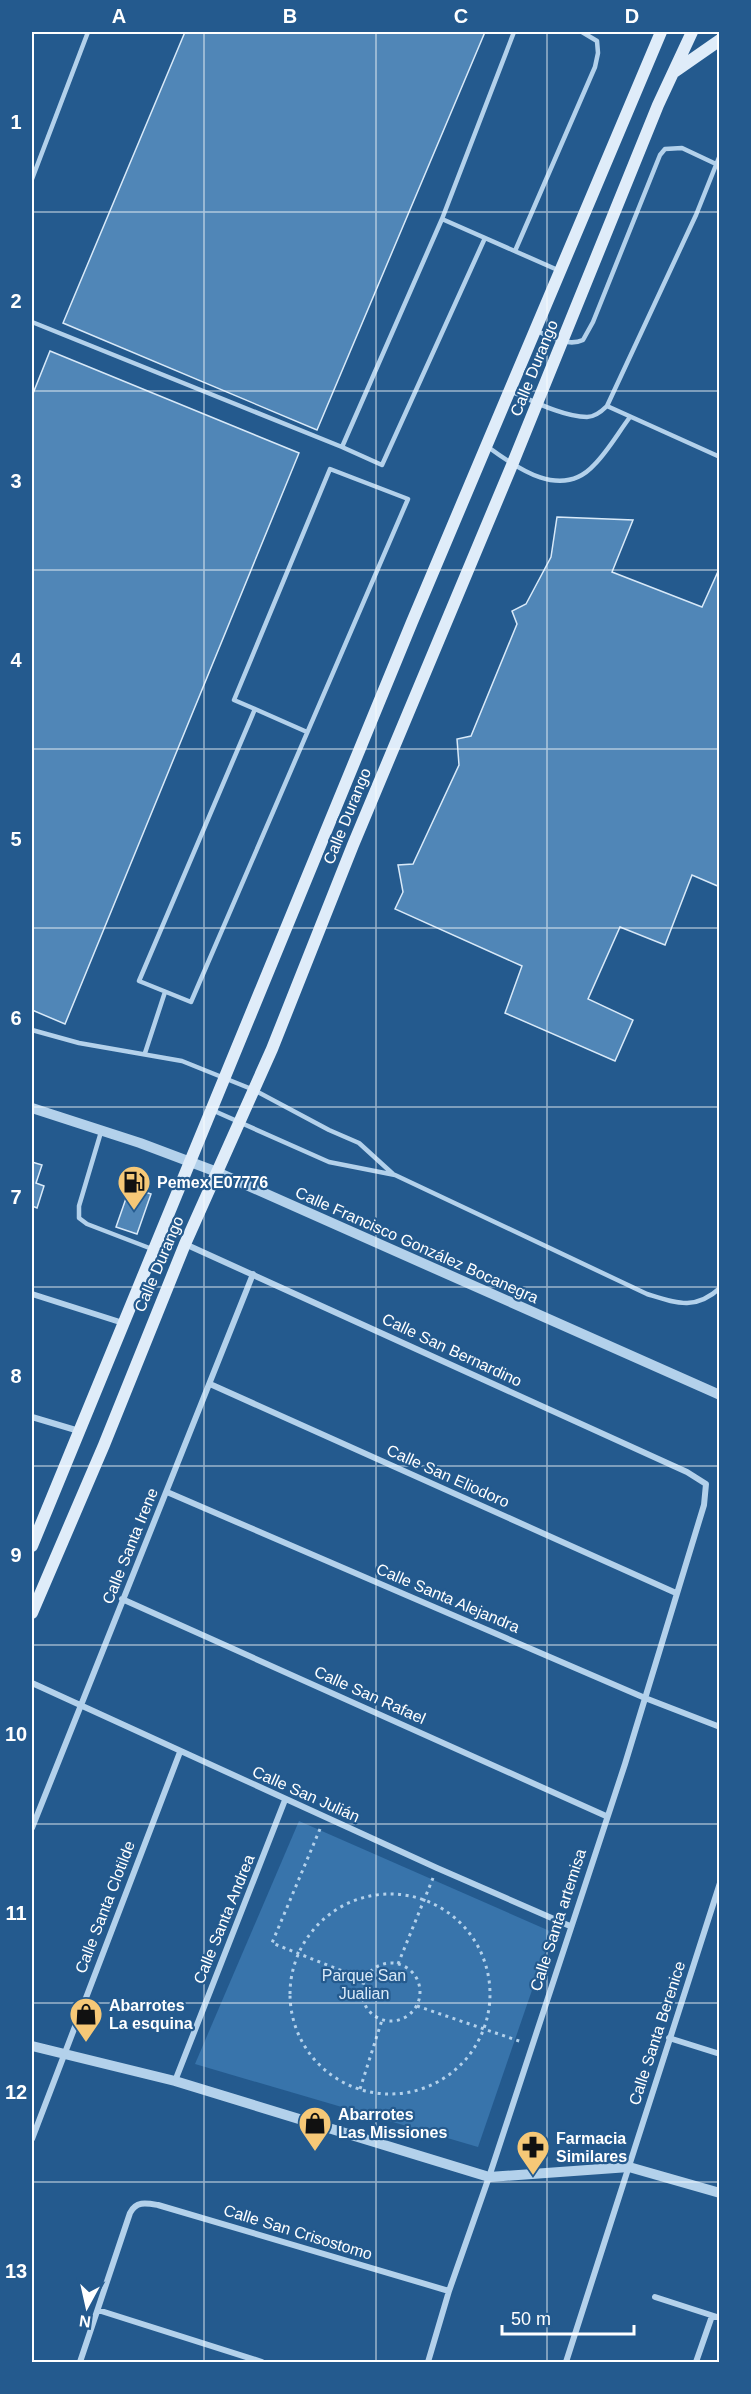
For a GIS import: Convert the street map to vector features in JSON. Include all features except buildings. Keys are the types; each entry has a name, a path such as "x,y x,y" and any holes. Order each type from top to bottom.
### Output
{"main road":[{"name":"Calle Durango","path":"32,1546 486,445 661,32"},
{"name":"Calle Durango","path":"32,1613 104,1445 185,1244 254,1090 357,834 692,32"},
{"path":"673,73 720,40"}],"street":[{"name":"Calle Francisco González Bocanegra","path":"32,1108 217,1172 720,1395"},
{"name":"Calle San Bernardino","path":"185,1244 687,1472 706,1484"},
{"name":"Calle Santa Irene","path":"32,1828 254,1274"},
{"path":"32,1294 124,1324"},
{"name":"Calle San Eliodoro","path":"210,1384 676,1593"},
{"path":"32,1417 80,1431"},
{"name":"Calle Santa artemisa","path":"428,2362 449,2291 489,2177 645,1698 704,1505 706,1484"},
{"name":"Calle Santa Alejandra","path":"167,1492 645,1698 720,1727"},
{"name":"Calle San Rafael","path":"122,1599 606,1816"},
{"name":"Calle San Julián","path":"32,1683 437,1869 570,1926"},
{"name":"Calle Santa Clotilde","path":"32,2139 180,1752"},
{"name":"Calle Santa Andrea","path":"175,2081 285,1800"},
{"name":"Calle Santa Berenice","path":"566,2362 720,1883"},
{"path":"669,2038 720,2054"},
{"path":"32,2046 175,2081 489,2177 629,2167 720,2193"},
{"name":"Calle San Crisostomo","path":"98,2310 130,2213 133,2207 139,2204 158,2205 449,2291"},
{"path":"655,2297 720,2318"},
{"path":"80,2362 98,2310 262,2362"},
{"path":"696,2362 712,2316"}],"lane":[{"path":"32,179 88,32"},
{"path":"342,447 442,219 514,32"},
{"path":"515,251 595,67 598,53 597,41 582,32"},
{"path":"535,330 563,341 576,343 584,340 660,155 665,149 682,148 716,164"},
{"path":"510,391 538,403 586,417 599,414 608,406 696,215 720,155"},
{"path":"442,219 560,271"},
{"path":"32,322 382,465 485,238"},
{"path":"608,406 720,457"},
{"path":"486,445 512,465 526,472 552,481 570,482 593,467 630,417"},
{"path":"255,709 139,981 191,1002 308,732 408,499 330,469 234,700 255,709 308,732"},
{"path":"145,1053 165,992"},
{"path":"32,1029 80,1043 182,1060 254,1090 329,1130 359,1143 395,1175"},
{"path":"212,1110 329,1162 395,1175 647,1294 678,1303 696,1303 720,1288"},
{"path":"102,1131 79,1206 79,1218 87,1224 154,1250"}],"path":[{"path":"320,1828 272,1943 364,1980"},
{"path":"398,1964 437,1869"},
{"path":"375,1894 424,1899 444,1909 462,1924 476,1942 486,1962 490,1984 490,2007 484,2028 470,2055 447,2076 420,2090 390,2094 360,2089 340,2081 323,2069 309,2053 298,2035 291,2015 289,1994 291,1973 297,1953 311,1931 329,1914 350,1901 375,1894"},
{"path":"388,1963 398,1964 406,1967 418,1980 420,1997 417,2006 406,2017 398,2020 382,2019 366,2008 363,1999 364,1980 370,1971 378,1966 388,1963"},
{"path":"417,2006 532,2046"},
{"path":"360,2089 382,2019"}],"green space":[{"name":"Parque San Jualian","path":"299,1821 552,1932 478,2147 195,2064"}],"place":[{"name":"Pemex E07776","path":"134,1211"},
{"name":"Abarrotes La esquina","path":"86,2043"},
{"name":"Abarrotes Las Missiones","path":"315,2152"},
{"name":"Farmacia Similares","path":"533,2176"}]}
